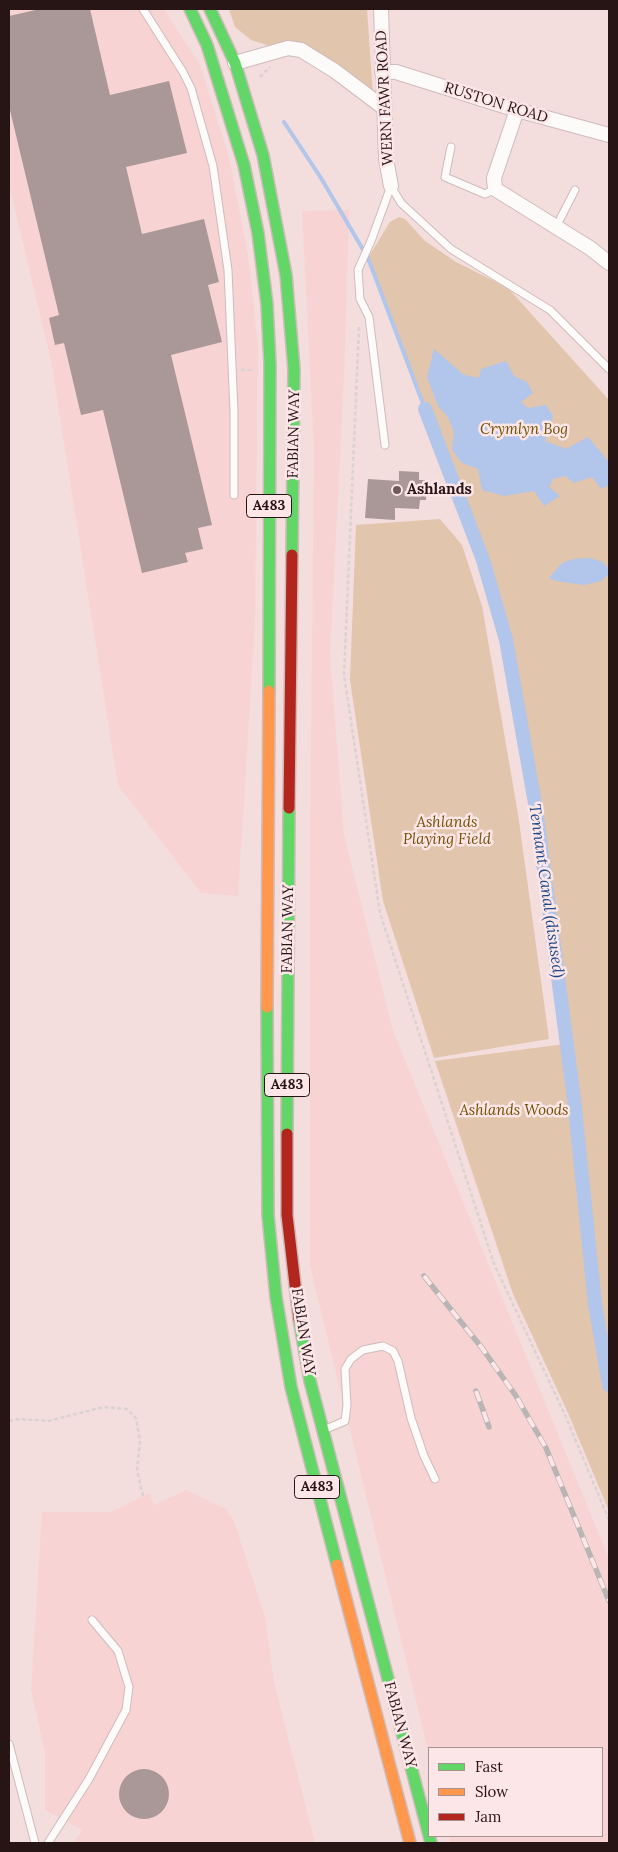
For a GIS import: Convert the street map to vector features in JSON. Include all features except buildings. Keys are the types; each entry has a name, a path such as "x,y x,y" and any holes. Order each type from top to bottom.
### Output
{"highway":[{"name":"FABIAN WAY","path":"190,9 207,45 225,97 244,166 258,233 268,304 270,384 267,1123 268,1215 276,1297 291,1388 410,1843"},
{"name":"FABIAN WAY","path":"210,9 235,63 262,155 278,224 287,283 294,370 286,1014 287,1215 295,1293 310,1381 428,1832"}],"street":[{"name":"WERN FAWR ROAD","path":"381,9 386,159 391,186"},
{"path":"235,63 288,48 301,50 335,71 384,108"},
{"name":"RUSTON ROAD","path":"382,72 396,72 517,110 609,135"},
{"path":"517,110 494,178 495,189 609,263"}],"lane":[{"path":"142,9 183,72 191,88 213,166 228,270 234,412 234,495"},
{"path":"451,148 445,177 485,194 495,189"},
{"path":"385,445 369,318 360,299 358,270 372,241 391,186"},
{"path":"391,186 401,203 451,249 550,310 609,369"},
{"path":"556,227 575,190"},
{"path":"323,1430 345,1421 347,1405 345,1369 351,1359 363,1350 383,1346 393,1351 398,1362 411,1418 424,1456 435,1480"},
{"path":"48,1843 88,1779 126,1710 129,1687 118,1651 92,1620"},
{"path":"9,1744 35,1843"}],"path":[{"path":"360,299 344,675 380,913 494,1264 565,1415 609,1520"},
{"path":"9,1421 20,1419 48,1421 104,1407 127,1409 136,1418 140,1441 137,1470 143,1496"}],"shaded area":[{"path":"9,9 164,9 200,65 229,157 248,255 258,345 255,623 238,896 201,893 118,785 51,360 9,185"},
{"path":"349,210 344,377 330,655 344,835 393,1031 609,1559 609,1843 451,1843 449,1837 603,1837 603,1747 428,1747 428,1750 310,1266 310,844 314,450 302,211"},
{"path":"186,1490 226,1509 234,1521 265,1617 274,1682 315,1843 74,1843 82,1830 45,1810 45,1752 31,1690 42,1512 112,1512 149,1493 154,1505"}],"green space":[{"path":"229,9 367,9 373,95 337,67 251,40 235,27"},
{"name":"Crymlyn Bog","path":"399,217 405,219 425,241 456,262 508,288 609,400 609,1385 595,1304 574,1099 536,809 506,640 483,560 368,258 390,222"},
{"name":"Ashlands Playing Field","path":"440,519 462,545 482,606 518,814 549,1039 434,1058 383,901 350,680 356,525"},
{"name":"Ashlands Woods","path":"565,1044 592,1305 609,1398 609,1511 568,1413 513,1294 435,1061"}],"water":[{"path":"434,349 464,375 479,378 481,369 506,361 514,376 527,382 533,393 521,402 528,408 546,405 553,416 545,441 566,449 588,437 609,462 609,485 601,489 592,477 574,483 565,476 553,479 549,487 560,496 544,506 534,491 504,496 482,490 478,469 462,463 452,450 454,432 448,417 438,406 427,377"},
{"path":"589,558 603,562 609,569 608,575 601,581 584,585 556,581 549,578 562,563 573,559"}],"waterway":[{"path":"284,122 321,178 368,258 425,409"},
{"name":"Tennant Canal (disused)","path":"425,409 483,560 506,640 536,809 574,1099 595,1304 609,1385"}],"railway":[{"path":"424,1276 482,1348 516,1396 546,1448 609,1601"},
{"path":"476,1391 489,1427"}],"traffic: fast":[{"path":"190,9 207,45 244,165 258,233 267,304 270,364 269,691"},
{"path":"210,9 235,63 263,155 286,275 294,369 292,555"},
{"path":"287,1134 289,808"},
{"path":"267,1007 268,1215 276,1297 291,1387 337,1565"},
{"path":"299,1319 310,1381 428,1832"},
{"path":"429,1837 431,1843"}],"traffic: slow":[{"path":"267,1007 269,691"},
{"path":"337,1565 410,1843"}],"traffic: jam":[{"path":"289,808 292,555"},
{"path":"287,1134 287,1215 299,1319"}],"place":[{"name":"Ashlands","path":"397,490"}]}
